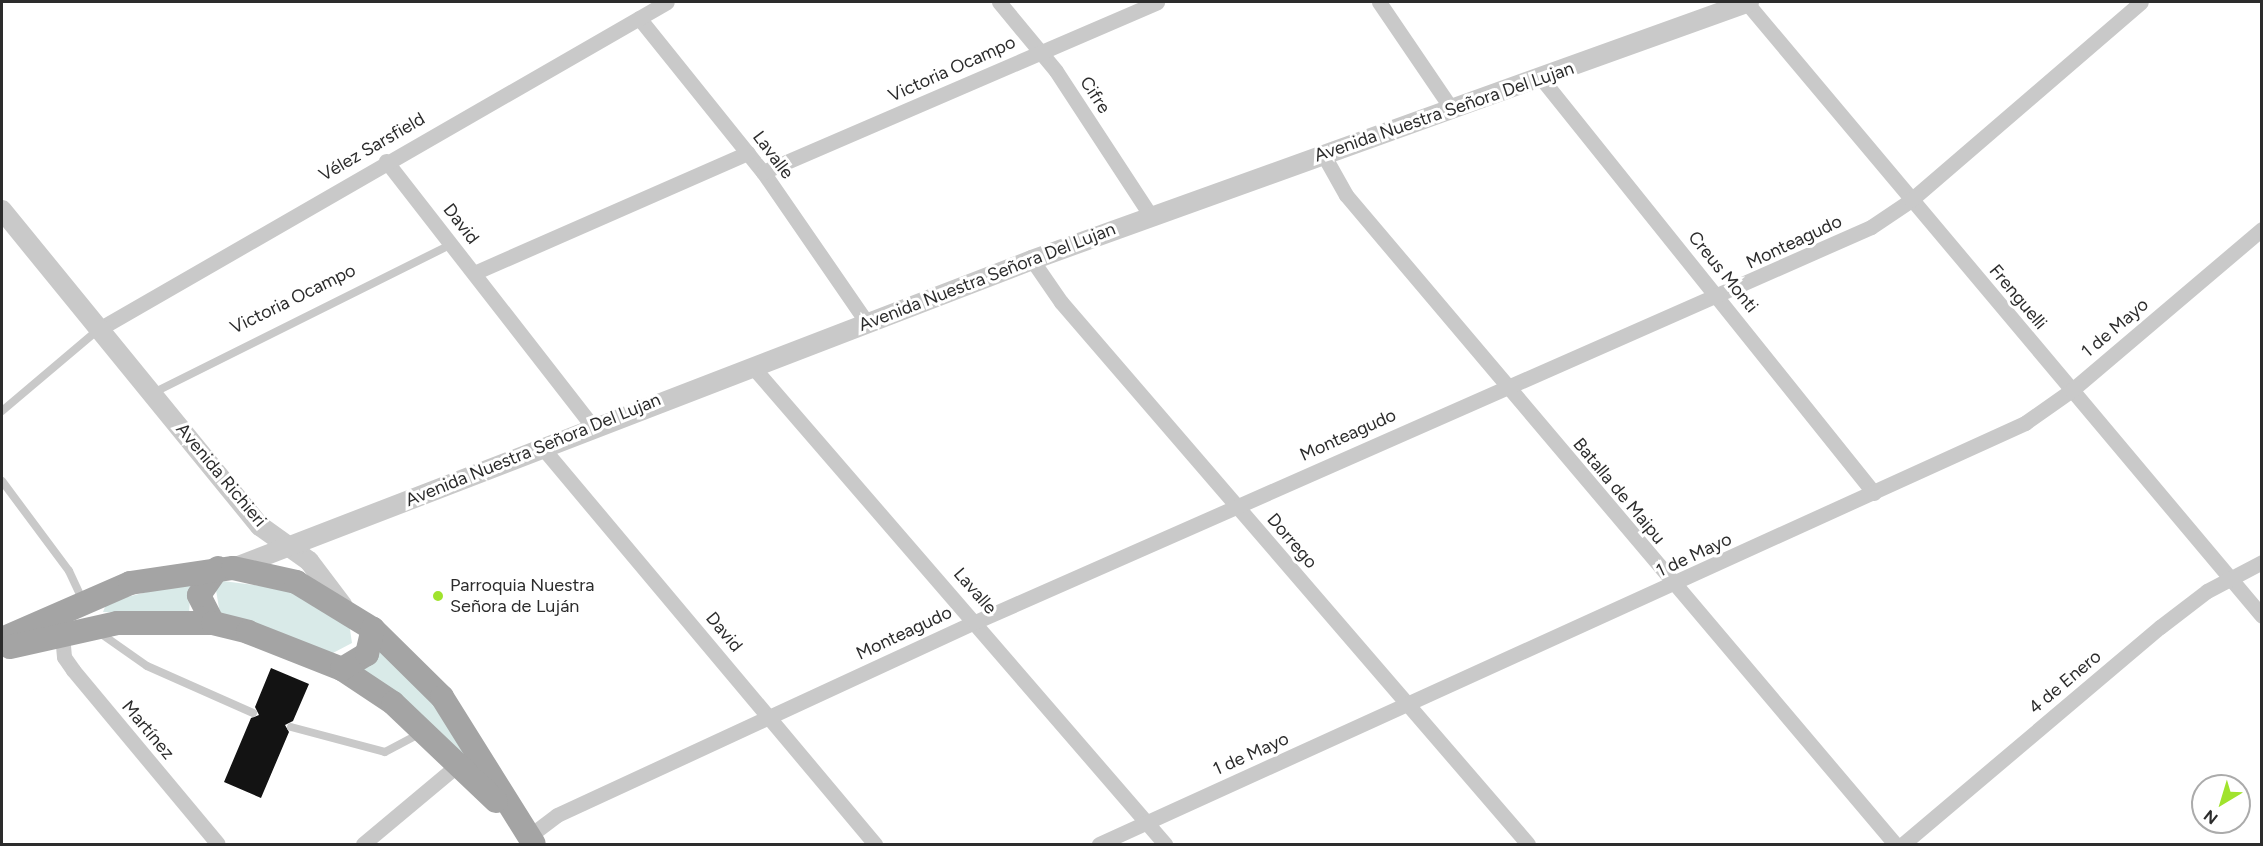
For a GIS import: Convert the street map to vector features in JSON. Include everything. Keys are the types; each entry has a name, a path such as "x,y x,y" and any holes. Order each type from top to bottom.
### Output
{"main road":[{"path":"213,622 199,596 226,568"},
{"path":"2,639 83,601 129,583 226,568 296,582 343,606"},
{"name":"Avenida Richieri","path":"343,606 373,629 442,697 527,836"},
{"path":"2,649 92,626 213,622 342,669 424,730 460,763 527,836"},
{"path":"342,669 367,654 373,629"}],"street":[{"name":"Vélez Sarsfield","path":"99,329 386,160 667,2"},
{"name":"Cifre","path":"999,2 1039,52 1151,216"},
{"name":"Victoria Ocampo","path":"763,172 1157,2"},
{"path":"1379,2 1450,108"},
{"name":"Avenida Nuestra Señora Del Lujan","path":"226,568 293,546 592,426 1032,260 1748,2"},
{"name":"Frenguelli","path":"1748,2 1911,200 2262,616"},
{"name":"Monteagudo","path":"527,836 557,815 975,622 1506,386 1720,298 1871,227 1911,200 2141,2"},
{"name":"Lavalle","path":"639,18 763,172 867,323"},
{"name":"Creus Monti","path":"1541,78 1720,298 1874,493"},
{"path":"474,273 748,153"},
{"name":"Batalla de Maipu","path":"1323,154 1346,195 1672,586 1895,844"},
{"name":"David","path":"386,160 592,426"},
{"name":"Avenida Richieri","path":"2,210 260,526 293,546 343,606"},
{"name":"1 de Mayo","path":"1099,844 1672,586 2025,423 2072,390 2262,229"},
{"name":"Dorrego","path":"1032,260 1235,507 1409,704 1528,844"},
{"name":"Lavalle","path":"752,366 1165,844"},
{"name":"David","path":"541,447 769,716 874,844"},
{"name":"4 de Enero","path":"1903,844 2160,627 2207,591 2262,562"},
{"name":"Martínez","path":"62,634 64,657 73,670 218,844"},
{"path":"363,844 460,763"}],"lane":[{"name":"Victoria Ocampo","path":"153,393 452,244"},
{"path":"2,411 99,329"},
{"path":"2,481 69,571 83,601"},
{"path":"92,626 147,666 253,713"},
{"path":"291,727 385,752 405,746 424,730"}],"shaded area":[{"path":"191,581 189,614 103,612 107,602"},
{"path":"223,581 285,589 349,623 352,643 331,654 220,614 216,590"},
{"path":"379,646 438,705 468,759 363,671"}],"building":[{"path":"271,668 309,684 293,721 285,725 289,732 261,798 224,782 251,718 259,715 255,707"}],"place":[{"name":"Parroquia Nuestra Señora de Luján","path":"438,596"}]}
